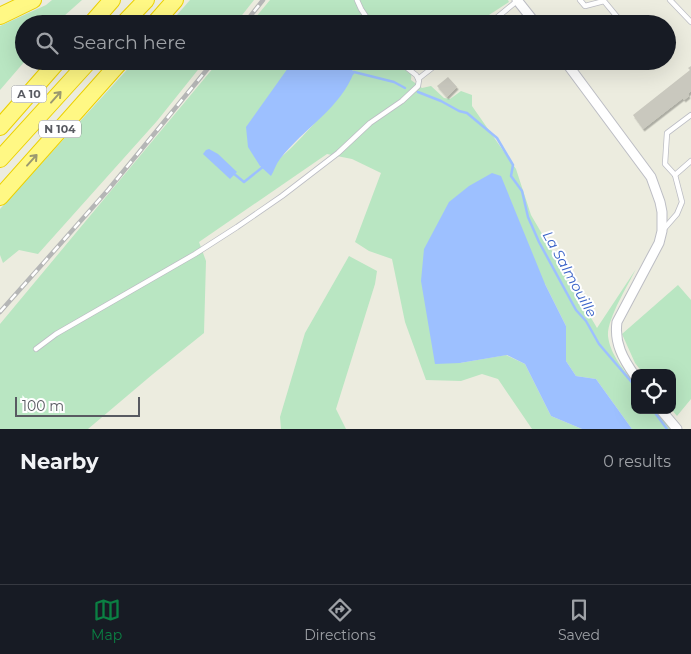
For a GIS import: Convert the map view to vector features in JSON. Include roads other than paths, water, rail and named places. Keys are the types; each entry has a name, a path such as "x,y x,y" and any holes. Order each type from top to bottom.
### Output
{"highway":[{"path":"0,16 33,0"},
{"path":"99,15 112,0"},
{"path":"130,15 141,0"},
{"path":"132,15 146,0"},
{"path":"162,15 175,0"},
{"name":"A 10","path":"0,126 50,70"},
{"name":"A 10","path":"0,159 81,70"},
{"name":"N 104","path":"0,197 113,70"}],"street":[{"path":"518,0 529,15"},
{"path":"572,70 651,177 660,202 662,231 659,243 617,322 616,333 619,349 631,370"},
{"path":"665,414 678,429"}],"lane":[{"path":"357,0 364,15"},
{"path":"500,15 518,0"},
{"path":"580,0 585,6 604,1 616,15"},
{"path":"670,0 691,22"},
{"path":"36,350 56,334 195,254 282,196 338,153 370,123 402,101 418,86 416,75 410,70"},
{"path":"418,79 430,70"},
{"path":"662,231 677,214 682,202 674,175 665,164 668,133 691,115"},
{"path":"674,175 691,161"}],"water":[{"path":"287,70 352,70 354,72 340,97 289,148 271,176 260,166 248,147 246,127"},
{"path":"209,149 218,154 237,172 230,179 203,154"},
{"path":"492,173 501,176 545,284 566,326 566,361 576,376 596,379 632,429 582,429 551,416 525,364 507,355 460,363 435,364 421,281 424,249 449,202 469,186"}],"waterway":[{"name":"La Salmouille","path":"352,74 354,72 394,82 405,88"},
{"name":"La Salmouille","path":"418,92 467,113 497,138 513,165 511,176 522,191 528,217 539,242 576,310 586,321 599,344 631,381"},
{"name":"La Salmouille","path":"233,173 244,182 264,166"},
{"name":"La Salmouille","path":"656,414 667,429"}],"railway":[{"path":"251,15 263,0"},
{"path":"0,312 108,190 207,70"}]}
